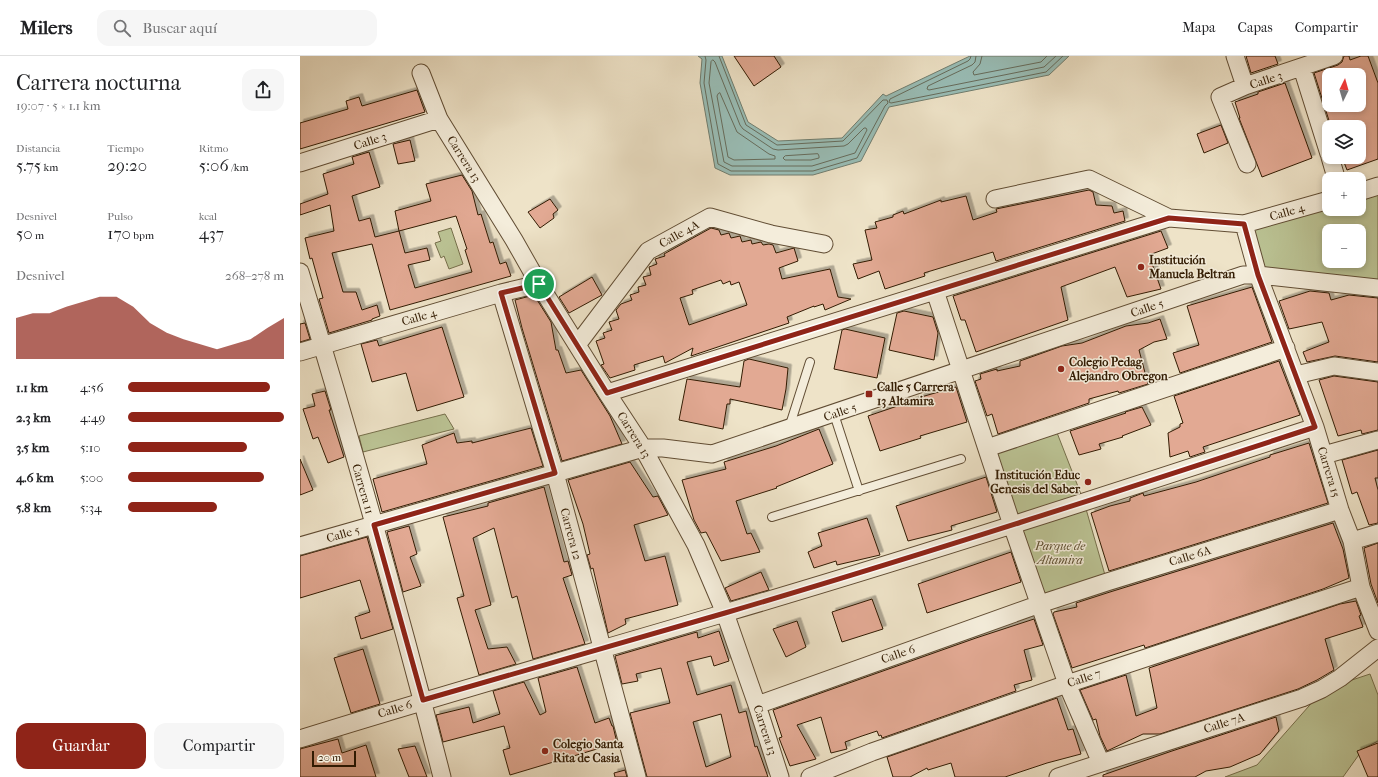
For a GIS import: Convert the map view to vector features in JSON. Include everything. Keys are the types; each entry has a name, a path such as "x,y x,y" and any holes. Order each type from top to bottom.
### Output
{"street":[{"path":"1235,56 1245,86"},
{"name":"Calle 3","path":"1247,164 1220,97 1245,86 1302,68 1330,57"},
{"path":"1302,68 1322,133"},
{"name":"Carrera 13","path":"421,73 439,119 514,240 539,284 643,448 696,545 724,613 757,705 780,777"},
{"name":"Calle 3","path":"300,163 439,119"},
{"path":"995,199 1089,179 1169,218 1244,224"},
{"path":"1366,190 1378,186"},
{"name":"Calle 4","path":"1244,224 1322,202"},
{"name":"Calle 4A","path":"577,345 648,251 710,217 771,234 824,244"},
{"path":"607,393 1169,218"},
{"name":"Carrera 15","path":"1244,224 1258,275 1315,427 1340,510 1352,541 1361,587 1378,631"},
{"name":"Carrera 11","path":"300,272 374,525 423,700 442,777"},
{"name":"Calle 5","path":"300,544 374,525 643,448 663,448 712,454 1243,276 1258,275 1378,288"},
{"name":"Calle 4","path":"300,352 501,293 539,284"},
{"path":"934,291 1067,684 1101,763"},
{"name":"Carrera 12","path":"501,293 555,473 637,777"},
{"path":"987,448 1286,348"},
{"path":"1296,375 1334,366 1378,372"},
{"name":"Calle 6","path":"300,739 423,700 724,613 1012,525 1315,427"},
{"path":"1324,455 1378,440"},
{"name":"Calle 6A","path":"1040,604 1340,510"},
{"path":"1352,541 1378,533"},
{"name":"Calle 7","path":"810,777 872,752 1067,684 1361,587"},
{"name":"Calle 6","path":"757,705 1040,604"},
{"name":"Calle 7A","path":"1058,777 1302,698 1322,689 1340,678 1378,648"}],"lane":[{"path":"789,429 810,362"},
{"path":"834,414 859,491"},
{"path":"772,517 961,459"}],"green space":[{"path":"1378,187 1378,283 1262,272 1246,225 1322,203 1322,216 1366,216 1366,190"},
{"path":"451,228 463,264 449,269 444,256 441,258 435,243 441,241 438,232"},
{"path":"445,414 454,429 363,452 359,436"},
{"name":"Parque de Altamira","path":"1054,425 1084,502 1107,582 1040,604 987,448"},
{"path":"1370,674 1378,695 1378,741 1363,749 1343,777 1225,777 1257,765 1316,698 1337,685"}],"water":[{"path":"698,56 722,56 748,122 778,141 842,138 883,94 886,96 970,56 1069,56 1049,75 889,107 861,161 813,175 730,175 715,168 700,83 702,59"}],"building":[{"path":"734,56 774,56 781,67 754,86"},
{"path":"1246,56 1275,56 1278,64 1251,73"},
{"path":"1344,56 1349,56 1350,60 1361,56 1368,56 1378,83 1378,159 1366,163 1366,120 1329,120 1326,112 1366,112 1366,68 1329,68 1342,62"},
{"path":"1322,70 1322,98 1314,73"},
{"path":"1285,83 1312,158 1262,177 1239,118 1235,102"},
{"path":"417,90 425,112 300,149 300,123 348,109 346,101 359,97 362,106"},
{"path":"1221,125 1228,143 1204,153 1197,134"},
{"path":"410,140 415,161 398,164 393,144"},
{"path":"369,152 380,187 352,196 359,221 370,218 375,237 399,231 395,211 431,201 426,184 462,175 472,191 478,215 481,214 490,243 493,242 500,264 506,262 511,276 390,310 372,244 332,253 343,292 356,292 362,310 377,305 380,316 372,320 329,333 319,299 323,298 312,258 310,259 305,238 334,231 330,205 300,215 300,204 328,194 323,174 354,164 352,157","holes":["456,216 467,249 465,250 472,272 415,288 408,265 430,260 427,248 405,253 399,231"]},
{"path":"1345,164 1364,164 1347,170"},
{"path":"1089,190 1093,192 1096,205 1112,206 1114,213 1123,211 1125,221 996,261 993,252 924,273 925,276 885,289 879,271 858,279 853,264 872,260 865,230 877,228 875,222 893,217 893,215 903,211 904,214 941,200 941,202 966,196 973,220 997,212 996,209"},
{"path":"550,199 558,210 553,214 554,218 540,228 528,212"},
{"path":"711,228 719,230 721,235 729,233 731,238 740,236 742,242 751,240 752,244 761,242 763,245 773,245 776,253 794,248 798,261 779,268 782,279 830,269 838,297 851,299 825,310 823,304 814,306 787,317 789,323 691,356 693,348 665,363 663,356 634,365 635,370 610,378 601,365 604,364 596,341 605,338 603,333 612,330 609,322 619,319 616,310 621,304 632,300 630,295 639,292 638,287 646,285 643,277 651,275 649,267 657,264 655,259 665,256 664,254","holes":["721,280 723,284 730,281 731,285 739,282 747,305 689,325 680,298 693,294 692,290"]},
{"path":"1161,231 1168,248 1149,255 1161,289 1127,297 1115,267 1061,287 1068,320 976,352 965,320 961,320 953,296"},
{"path":"592,277 602,295 569,313 559,297"},
{"path":"1252,287 1272,342 1180,373 1173,353 1199,345 1187,306"},
{"path":"1310,291 1329,293 1331,300 1349,295 1378,298 1378,362 1335,356 1307,362 1303,352 1329,342 1322,322 1289,329 1279,301"},
{"path":"534,295 551,322 556,350 558,350 566,373 581,370 610,416 622,444 562,461 515,300"},
{"path":"904,311 933,317 938,333 934,360 889,350 897,313"},
{"path":"1160,319 1167,339 1154,342 1139,350 1148,384 1119,393 1118,391 1089,399 1089,403 998,434 992,414 987,416 975,381 981,379 980,374 997,369 997,371 1020,366 1020,361 1062,346 1082,343 1126,326 1148,323"},
{"path":"305,323 310,339 300,342 300,324"},
{"path":"442,327 464,397 417,411 406,373 372,382 361,344 377,340 379,346"},
{"path":"845,329 885,338 877,378 834,369 842,330"},
{"path":"749,359 788,368 782,410 730,399 730,404 727,404 723,429 679,420 687,379 740,387 744,361"},
{"path":"1279,361 1300,415 1203,447 1205,452 1190,457 1188,451 1170,457 1168,433 1180,427 1180,424 1183,423 1174,396"},
{"path":"1334,376 1378,382 1378,430 1362,434 1361,430 1338,436 1319,380"},
{"path":"956,387 967,422 920,436 921,438 880,451 868,416 921,397"},
{"path":"325,391 331,410 329,410 344,457 328,463 318,437 313,439 303,409 315,406 312,394"},
{"path":"1142,407 1151,425 1122,436 1123,437 1099,444 1101,449 1079,455 1070,431"},
{"path":"531,428 543,466 382,512 373,479 427,464 422,445 454,433 457,443 472,441 472,443"},
{"path":"819,429 833,464 776,487 777,488 736,501 747,534 751,533 760,552 721,561 706,532 701,533 694,520 682,480 726,469 724,462 776,446"},
{"path":"1309,443 1328,503 1109,571 1091,513 1130,501 1130,498 1143,493 1144,496 1196,482 1270,457 1270,455"},
{"path":"1378,450 1378,478 1375,478 1378,490 1378,523 1369,525 1357,492 1352,494 1342,460"},
{"path":"300,459 313,490 300,495"},
{"path":"630,462 653,497 658,496 668,515 634,525 645,561 665,556 678,605 625,619 626,624 608,633 593,568 591,569 587,555 590,554 583,524 568,480"},
{"path":"986,477 997,512 951,526 952,530 908,541 896,506"},
{"path":"544,487 564,562 568,561 572,575 563,578 585,644 533,659 517,596 512,598 494,528 473,538 491,605 475,610 488,649 507,647 516,664 479,675 457,598 464,596 443,517 488,506 488,503"},
{"path":"867,518 880,555 837,565 836,561 814,568 808,552 822,546 818,533"},
{"path":"1333,523 1343,549 1349,578 1323,589 1145,648 1144,645 1072,668 1053,614 1054,612 1077,607 1076,603"},
{"path":"409,526 417,554 410,557 421,586 403,592 387,532"},
{"path":"367,537 393,629 361,639 355,617 370,612 360,580 300,598 300,556"},
{"path":"1378,543 1378,603 1371,584 1364,548"},
{"path":"1011,552 1021,582 927,613 918,584"},
{"path":"761,572 769,590 731,601 725,588"},
{"path":"872,599 883,629 842,642 832,612"},
{"path":"1356,601 1363,627 1325,639 1334,670 1298,689 1160,734 1143,734 1107,751 1100,736 1096,719 1093,720 1080,690 1126,675 1136,716 1157,708 1149,668 1340,604"},
{"path":"1034,619 1043,645 1024,650 1032,680 1014,685 1016,691 882,738 881,735 879,736 877,731 862,736 845,742 847,749 831,753 821,717 797,725 816,759 790,766 779,738 782,737 773,710"},
{"path":"797,621 806,647 786,657 773,629"},
{"path":"719,631 729,661 714,666 711,656 687,662 697,695 731,685 739,713 746,711 755,747 757,746 768,777 647,777 630,713 670,703 661,668 636,674 638,681 622,684 615,656 697,632 698,638","holes":["721,714 731,757 706,767 693,722"]},
{"path":"363,649 380,704 351,713 334,658"},
{"path":"577,667 595,723 609,718 613,726 617,743 510,775 503,750 510,748 504,726 443,742 436,715 469,707 473,723 500,714 493,691 524,682 540,715 546,712 538,678"},
{"path":"1057,698 1068,730 1073,729 1081,754 1047,763 1005,777 955,777 951,763 928,770 927,768 910,777 893,777 887,757"},
{"path":"1276,717 1279,731 1260,754 1230,767 1206,771 1195,777 1103,777 1103,775 1172,751"},
{"path":"338,739 342,753 366,745 376,777 300,777 300,749"},
{"path":"1378,743 1378,777 1368,777 1357,751"},
{"path":"415,746 427,777 409,777 398,749"},
{"path":"625,770 627,777 615,777 614,773"}],"place":[{"name":"Institución Manuela Beltran","path":"1141,267"},
{"name":"Colegio Pedag Alejandro Obregon","path":"1061,369"},
{"name":"Calle 5 Carrera 13 Altamira","path":"869,394"},
{"name":"Institución Educ Genesis del Saber","path":"1088,482"},
{"name":"Colegio Santa Rita de Casia","path":"545,751"}],"route":[{"path":"1169,218 1244,224 1258,275 1315,427 916,555 724,613 423,700 374,525 555,473 501,293 539,284 607,393 1169,218"}]}
